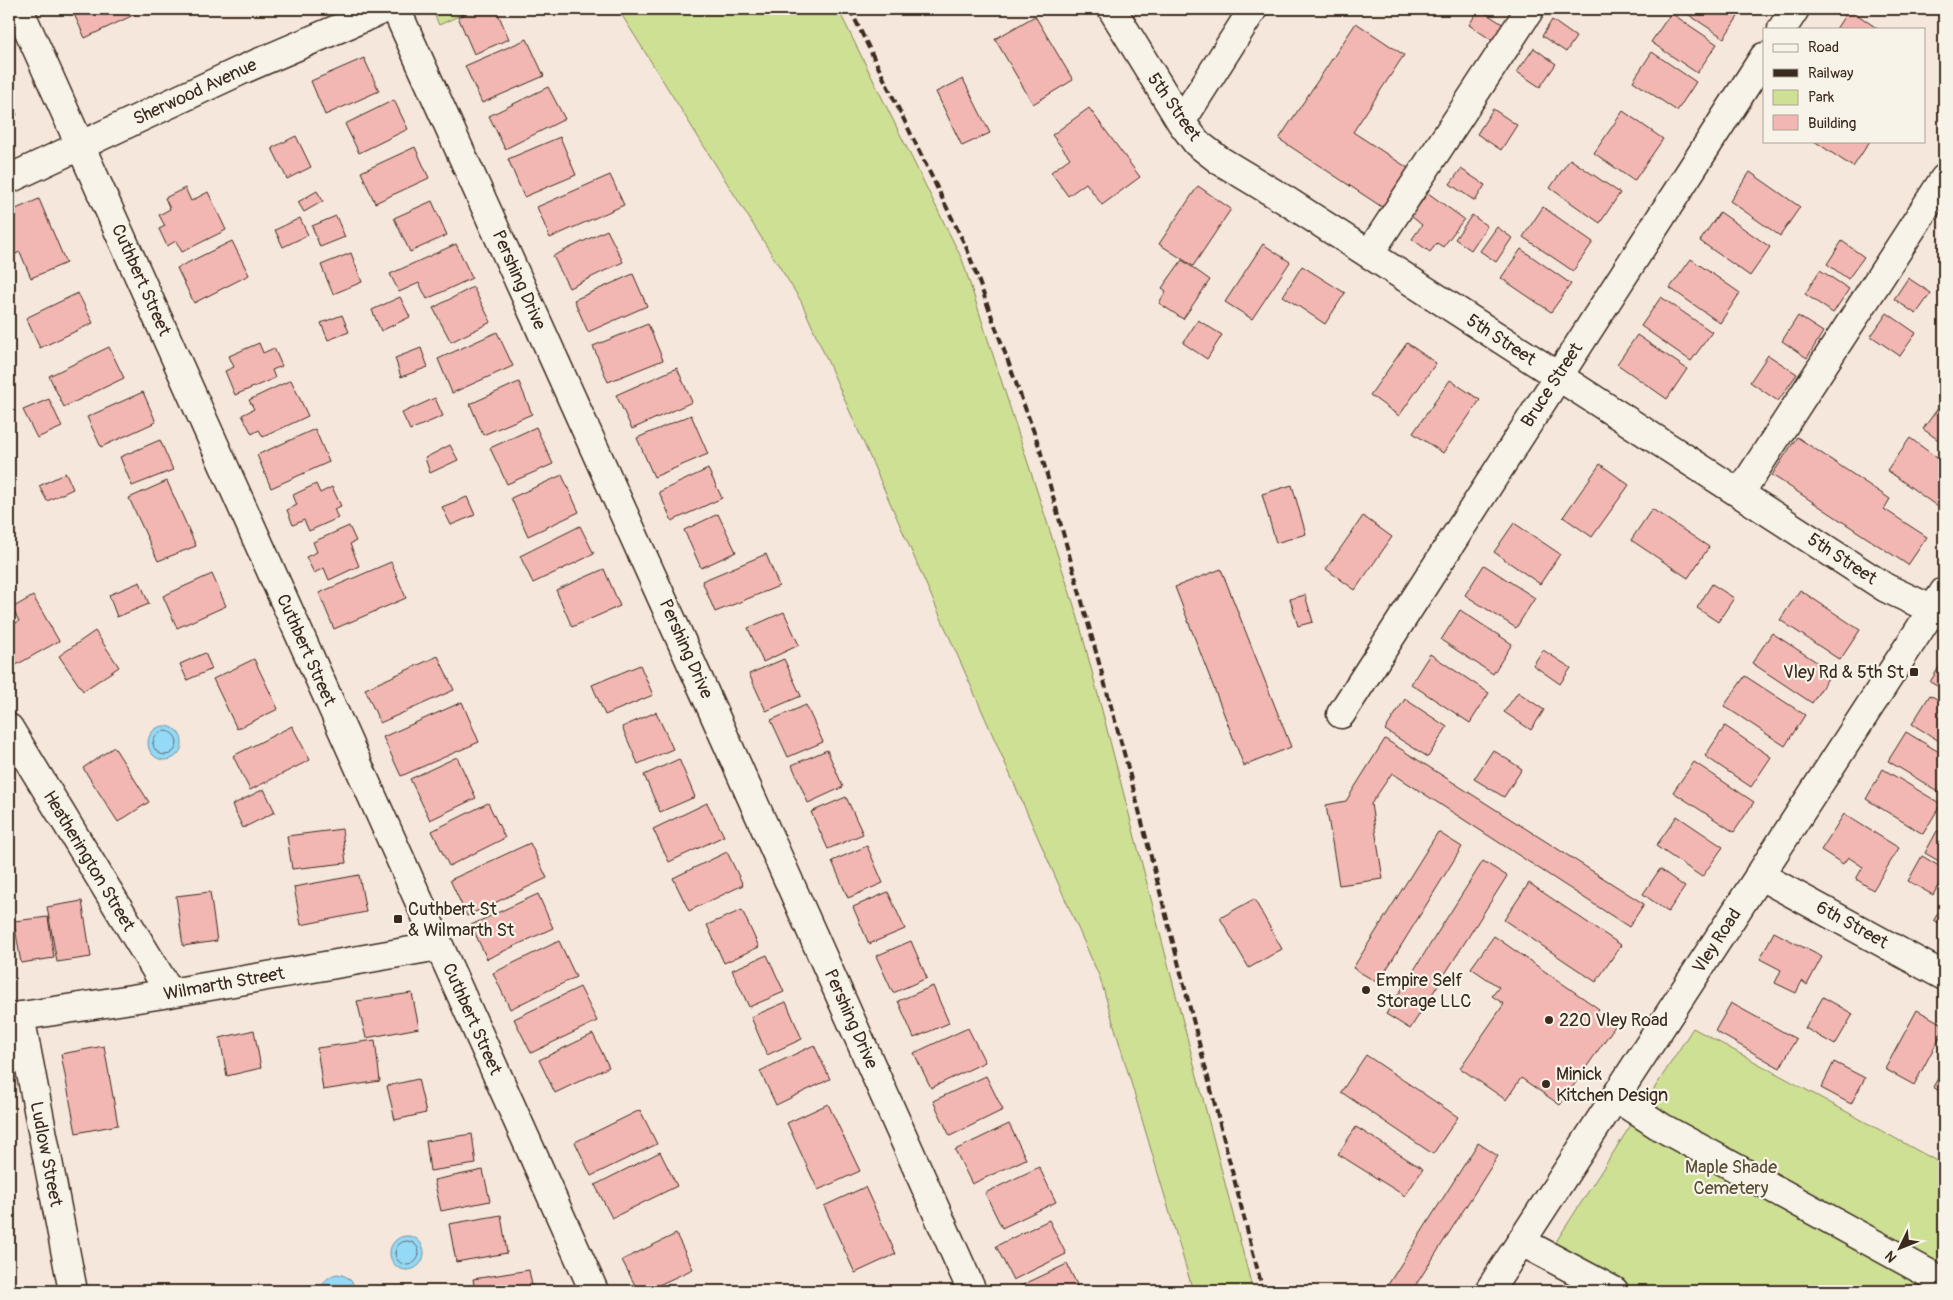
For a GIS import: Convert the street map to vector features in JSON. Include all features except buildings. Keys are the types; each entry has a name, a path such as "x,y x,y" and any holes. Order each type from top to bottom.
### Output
{"street":[{"name":"Cuthbert Street","path":"18,9 81,145 594,1291"},
{"name":"Sherwood Avenue","path":"9,179 244,69 384,9"},
{"name":"Pershing Drive","path":"396,9 708,698 972,1291"},
{"name":"5th Street","path":"1112,9 1181,122 1197,143 1219,160 1370,254 1886,588 1941,606"},
{"path":"1181,122 1253,9"},
{"path":"1370,254 1530,9"},
{"path":"1783,28 1795,9"},
{"name":"Bruce Street","path":"1341,714 1763,59"},
{"path":"1740,493 1944,179"},
{"name":"Vley Road","path":"1489,1291 1759,875 1941,606"},
{"name":"Heatherington Street","path":"9,728 170,993"},
{"name":"6th Street","path":"1759,875 1944,976"},
{"name":"Wilmarth Street","path":"14,1017 170,993 439,946"},
{"name":"Ludlow Street","path":"14,1017 73,1291"},
{"path":"1616,1098 1661,1127 1944,1282"},
{"path":"1522,1242 1614,1291"}],"green space":[{"path":"432,9 474,9 439,25"},
{"path":"618,9 838,9 962,259 1078,618 1253,1291 1193,1291 1100,978 801,301"},
{"name":"Maple Shade Cemetery","path":"1693,1028 1944,1165 1944,1291 1603,1291 1545,1259"}],"water":[{"path":"165,726 177,731 182,743 177,755 165,760 153,755 148,743 153,731"},
{"path":"407,1236 419,1241 424,1253 419,1265 407,1270 395,1265 390,1253 395,1241"},
{"path":"337,1274 349,1279 355,1291 322,1291 326,1280"}],"railway":[{"path":"850,9 967,249 1039,446 1127,764 1263,1291"}],"place":[{"name":"Vley Rd & 5th St","path":"1914,672"},
{"name":"Cuthbert St & Wilmarth St","path":"398,919"},
{"name":"Empire Self Storage LLC","path":"1366,990"},
{"name":"220 Vley Road","path":"1549,1020"},
{"name":"Minick Kitchen Design","path":"1546,1084"}]}
